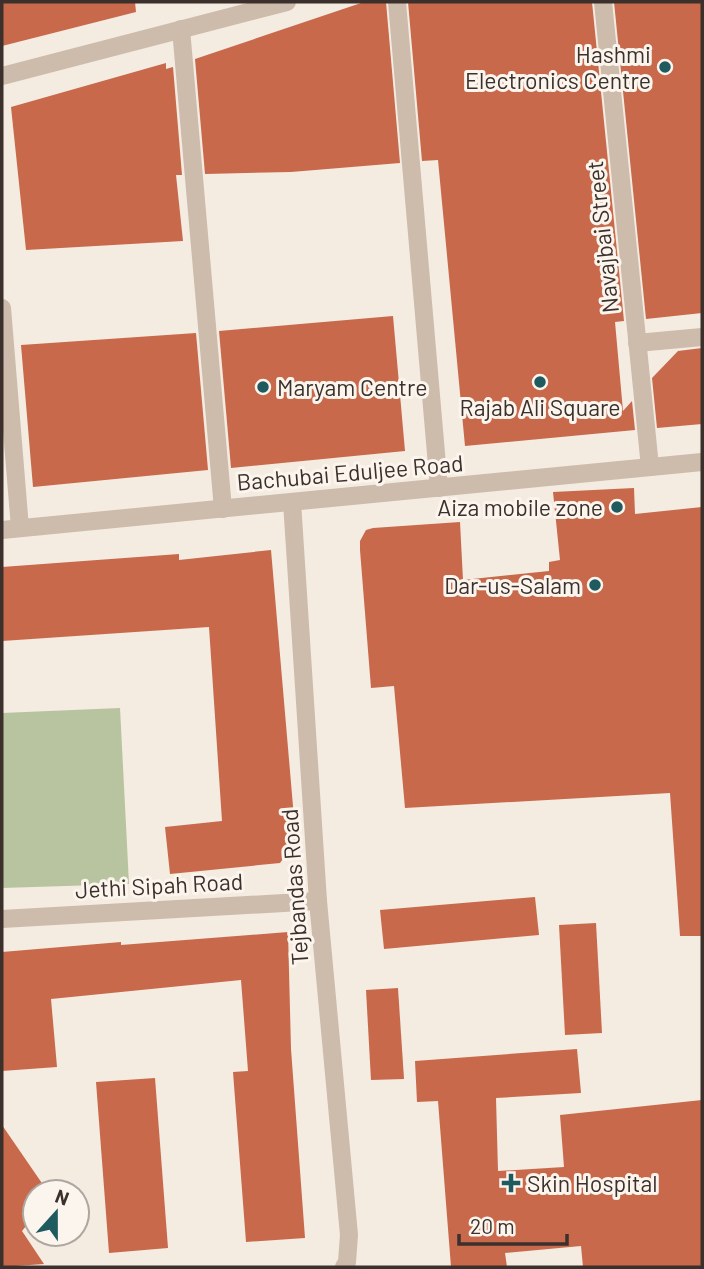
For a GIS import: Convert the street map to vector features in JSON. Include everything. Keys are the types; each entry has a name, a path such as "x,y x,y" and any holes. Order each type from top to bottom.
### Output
{"street":[{"path":"2,76 288,2"},
{"path":"397,2 439,488"},
{"name":"Navajbai Street","path":"603,2 650,467"},
{"path":"181,29 223,509"},
{"path":"2,308 11,529"},
{"path":"637,343 702,337"},
{"name":"Bachubai Eduljee Road","path":"11,529 702,462"},
{"name":"Tejbandas Road","path":"292,502 318,901 349,1235 347,1262 344,1267"},
{"name":"Jethi Sipah Road","path":"2,919 318,901"}],"green space":[{"path":"120,708 129,884 2,888 2,713"}],"building":[{"path":"2,2 135,2 136,12 2,46"},
{"path":"364,2 386,2 400,163 291,172 205,174 195,59"},
{"path":"408,2 592,2 624,321 615,322 623,411 632,401 635,430 465,446 438,160 422,161"},
{"path":"614,2 702,2 702,313 646,319"},
{"path":"166,63 166,69 173,67 182,175 176,175 183,241 26,250 11,107"},
{"name":"Maryam Centre","path":"393,316 405,451 231,468 219,331"},
{"path":"196,333 208,470 33,487 21,345"},
{"path":"702,348 702,424 657,428 652,378 678,351"},
{"path":"634,488 635,514 702,507 702,936 680,936 670,793 405,808 394,686 371,688 360,550 360,541 366,530 460,522 463,580 549,571 549,562 560,560 553,492"},
{"path":"271,550 296,841 280,863 170,874 165,827 222,821 209,627 2,641 2,567 179,554 179,560"},
{"path":"535,897 539,935 384,949 380,910"},
{"path":"596,923 602,1033 565,1035 559,925"},
{"path":"288,932 291,1049 305,1238 246,1242 233,1072 248,1071 241,980 51,999 57,1067 2,1071 2,952"},
{"path":"398,988 404,1079 371,1080 366,990"},
{"path":"577,1049 581,1093 496,1098 498,1171 564,1167 560,1115 702,1100 702,1267 583,1267 581,1246 505,1253 507,1267 451,1267 438,1101 417,1102 415,1061"},
{"path":"155,1078 168,1248 109,1253 96,1082"},
{"path":"2,1125 38,1178 21,1178 21,1248 33,1248 44,1264 2,1267"}],"place":[{"name":"Hashmi Electronics Centre","path":"665,67"},
{"name":"Rajab Ali Square","path":"540,382"},
{"name":"Maryam Centre","path":"263,387"},
{"name":"Aiza mobile zone","path":"617,507"},
{"name":"Dar-us-Salam","path":"595,585"},
{"name":"Skin Hospital","path":"511,1183"}]}
